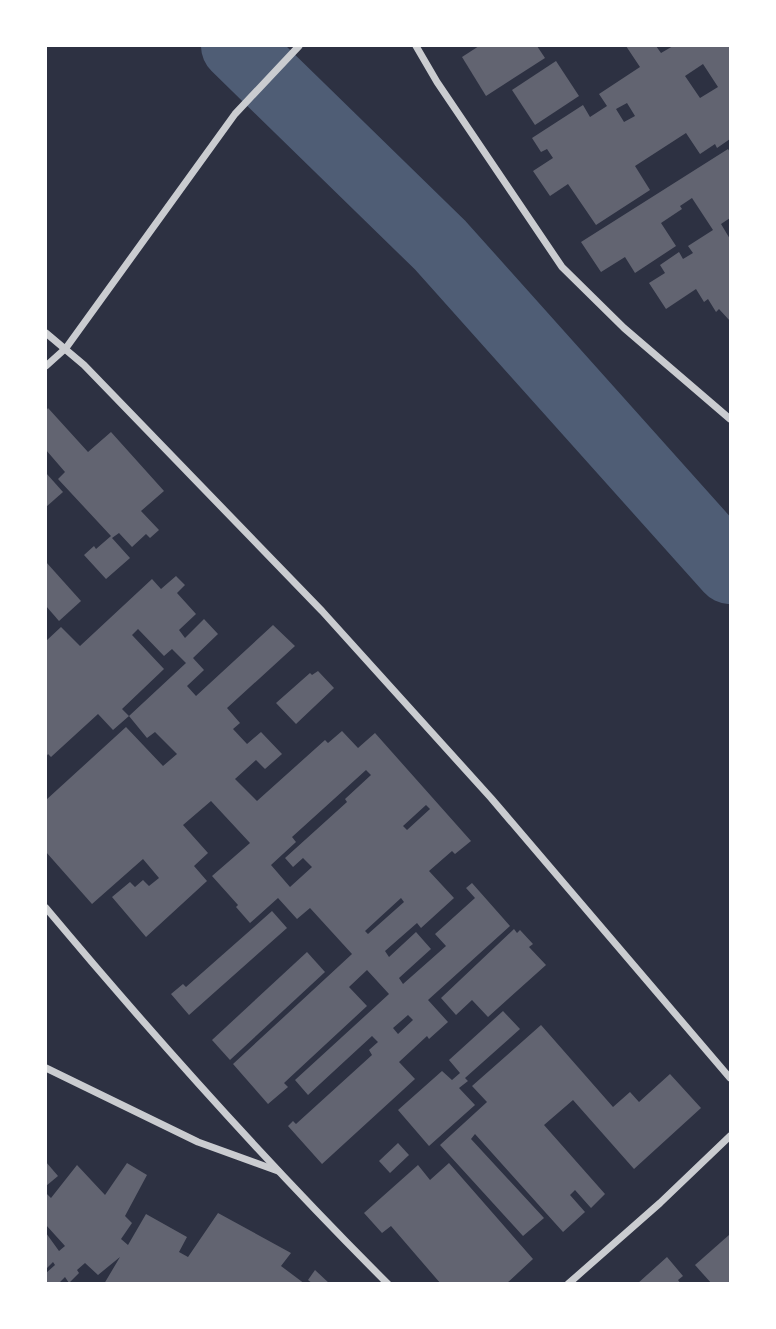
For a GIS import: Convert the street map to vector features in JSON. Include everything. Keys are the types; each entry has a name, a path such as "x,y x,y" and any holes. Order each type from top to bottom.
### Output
{"street":[{"path":"46,366 66,348 235,114 299,46"},
{"path":"416,46 437,82 562,267 624,328 730,419"},
{"path":"46,332 66,348 322,611 491,798 730,1078"},
{"path":"46,908 130,1008 321,1216 388,1283"},
{"path":"46,1068 198,1142 280,1171"},
{"path":"568,1283 660,1203 730,1136"}],"building":[{"path":"479,46 537,46 545,58 486,96 462,57"},
{"path":"626,46 656,46 661,53 673,46 730,46 730,139 717,148 715,144 700,154 686,133 635,166 650,190 596,225 568,184 550,196 533,171 553,158 547,149 541,152 532,138 583,105 590,117 607,106 599,94 640,67","holes":["703,64 718,87 700,98 685,76","627,103 635,116 624,122 616,109"]},
{"path":"556,61 579,96 535,125 512,90"},
{"path":"728,149 730,218 721,224 730,239 730,321 719,309 716,312 708,299 704,302 696,289 666,309 649,283 665,273 660,265 679,252 683,259 693,253 688,246 713,230 692,198 680,206 682,209 661,223 676,246 635,273 625,257 601,272 581,242"},
{"path":"48,408 88,452 111,432 164,491 141,511 159,530 150,538 146,534 132,547 119,533 112,538 130,558 106,579 84,555 111,536 58,479 65,472 46,450"},
{"path":"46,473 63,492 46,507"},
{"path":"46,562 81,601 59,621 46,606"},
{"path":"176,576 185,585 177,593 196,614 179,630 185,638 204,619 218,634 193,658 204,670 187,686 196,696 273,625 295,646 227,708 240,723 233,729 247,744 261,732 282,754 265,769 256,760 235,779 257,801 325,740 328,743 342,731 358,748 375,733 471,841 455,854 452,851 429,871 454,898 421,928 417,923 385,951 389,957 416,932 431,949 399,978 403,984 446,946 435,934 475,898 466,888 472,883 510,926 428,1000 448,1022 429,1039 427,1036 399,1062 415,1079 322,1164 288,1126 293,1121 296,1124 372,1055 369,1050 378,1042 372,1036 308,1095 295,1080 389,994 367,970 349,987 367,1006 284,1083 288,1087 268,1104 233,1064 352,954 310,908 297,919 278,898 250,923 212,876 250,843 211,801 183,825 208,853 194,866 207,881 146,937 112,897 130,882 135,887 143,880 149,886 159,878 143,859 92,904 46,852 46,800 126,727 163,766 177,754 155,732 147,738 129,716 113,730 98,714 51,757 48,754 46,757 46,641 61,627 80,646 152,579 161,589","holes":["138,629 164,656 172,649 186,663 129,716 122,709 164,669 132,635","366,770 371,775 345,799 347,802 285,858 293,867 303,858 312,867 290,887 271,865 296,842 292,837","426,805 430,809 407,830 403,826","401,898 404,902 368,934 365,931","408,1015 413,1020 398,1034 393,1028"]},
{"path":"318,671 334,688 296,724 276,703 310,673 312,675"},
{"path":"272,911 287,928 189,1015 171,994 183,984 186,987"},
{"path":"514,929 517,933 520,930 533,944 529,947 546,965 488,1017 472,1000 456,1015 441,998"},
{"path":"307,952 325,972 230,1060 212,1040"},
{"path":"503,1011 520,1029 465,1078 468,1081 459,1088 475,1105 429,1146 398,1110 442,1071 452,1080 460,1073 449,1060"},
{"path":"541,1025 613,1107 630,1092 639,1102 670,1074 701,1108 634,1169 573,1100 544,1125 605,1194 591,1208 575,1190 570,1195 585,1212 563,1232 475,1134 471,1139 544,1218 523,1236 440,1145 487,1102 472,1086"},
{"path":"398,1143 409,1155 390,1173 379,1161"},
{"path":"46,1162 58,1176 46,1186"},
{"path":"127,1163 147,1175 125,1216 132,1223 121,1239 128,1245 146,1214 187,1237 179,1252 188,1257 218,1213 291,1253 281,1266 305,1284 104,1284 120,1257 98,1275 85,1263 69,1283 65,1277 58,1284 46,1284 46,1273 55,1265 53,1262 46,1269 46,1233 59,1251 65,1246 46,1225 46,1193 51,1198 77,1165 105,1195"},
{"path":"449,1163 533,1259 506,1284 441,1284 391,1226 382,1233 364,1213 418,1165 430,1180"},
{"path":"729,1235 730,1284 712,1284 695,1265"},
{"path":"667,1257 683,1276 678,1280 681,1284 637,1284"},
{"path":"315,1270 330,1284 313,1284 308,1280"}],"waterway":[{"path":"236,46 440,245 730,569"}]}
